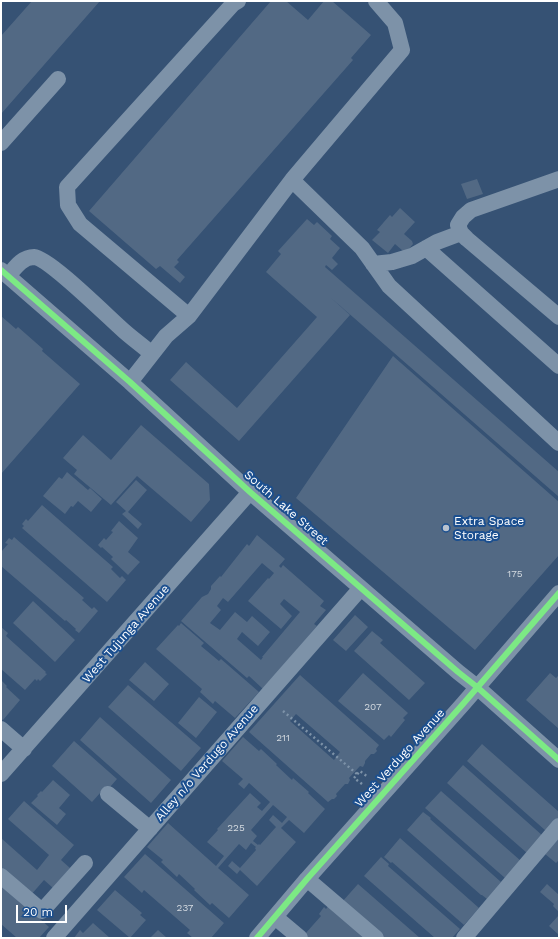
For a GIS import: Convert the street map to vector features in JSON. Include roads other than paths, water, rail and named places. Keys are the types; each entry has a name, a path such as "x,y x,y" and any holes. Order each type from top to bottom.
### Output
{"street":[{"path":"190,316 80,224 68,205 67,187 227,10 238,1"},
{"path":"130,382 166,336 190,316 292,180 402,50 395,23 376,1"},
{"path":"1,143 58,79"},
{"path":"559,179 471,210 463,216 458,225 461,233 559,317"},
{"path":"292,180 362,248 389,286 559,443"},
{"path":"373,264 392,262 412,256 437,242 461,233"},
{"path":"426,248 559,366"},
{"path":"4,273 24,259 33,257 40,258 58,271 152,354"},
{"name":"South Lake Street","path":"4,273 130,382 250,492 477,687 559,760"},
{"name":"West Tujunga Avenue","path":"1,774 250,492"},
{"name":"Alley n/o Verdugo Avenue","path":"54,938 361,588"},
{"name":"West Verdugo Avenue","path":"257,938 307,879 559,593"},
{"path":"1,729 24,748"},
{"path":"108,794 150,829"},
{"path":"464,938 559,826"},
{"path":"1,876 42,911 85,862"},
{"path":"307,879 376,938"},
{"path":"275,917 300,938"}],"place":[{"name":"Extra Space Storage","path":"446,528"}]}
